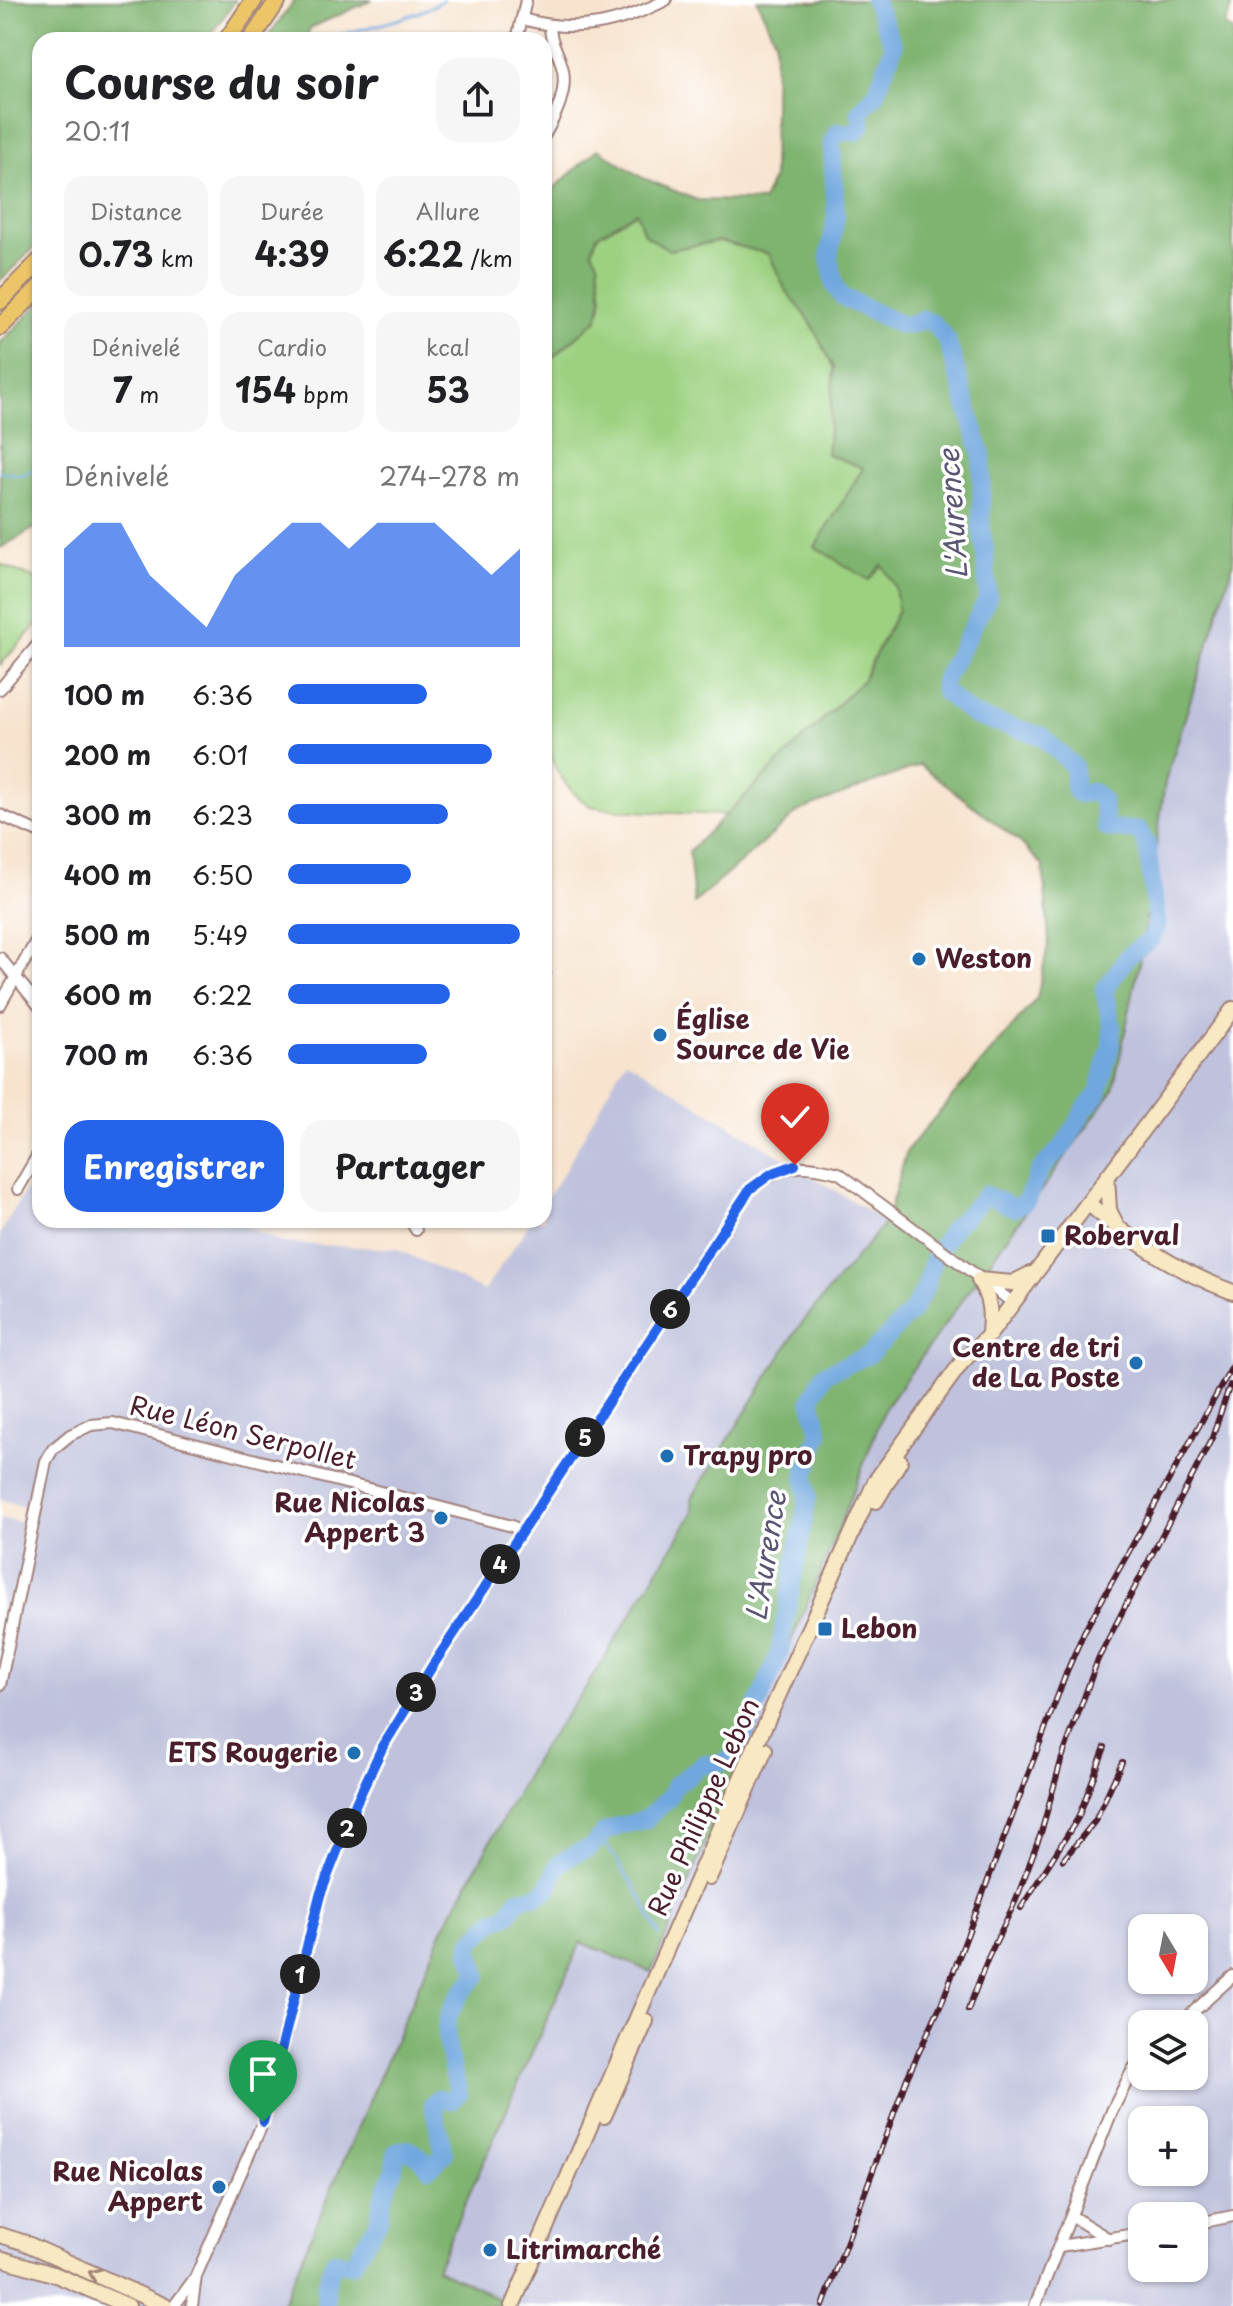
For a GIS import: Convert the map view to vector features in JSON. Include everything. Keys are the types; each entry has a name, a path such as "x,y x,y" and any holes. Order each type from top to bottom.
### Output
{"main road":[{"path":"232,32 254,0"},
{"path":"256,32 278,0"},
{"path":"0,301 32,269"},
{"path":"0,327 32,295"}],"street":[{"path":"519,32 526,0"},
{"path":"522,19 550,27 610,23 666,0"},
{"path":"550,27 551,32"},
{"path":"552,45 564,77 552,123"},
{"path":"0,689 32,651"},
{"path":"0,815 32,829"},
{"path":"0,1005 32,948"},
{"path":"0,958 32,997"},
{"name":"Rue Philippe Lebon","path":"512,2306 741,1778 876,1480 962,1362 989,1335 1233,1009"},
{"path":"18,1189 32,1165"},
{"path":"174,2306 196,2276 263,2122 320,1895 356,1803 382,1748 433,1665 750,1189 771,1174 795,1165 839,1173 1012,1302"},
{"path":"1107,1177 1109,1210 1117,1225"},
{"path":"1088,1203 1147,1249 1184,1272 1233,1292"},
{"path":"1067,1232 1090,1221 1117,1225"},
{"path":"979,1280 1012,1283 1037,1269"},
{"path":"979,1280 987,1293 990,1307 989,1335"},
{"name":"Rue Philippe Lebon","path":"519,2306 630,2062 680,1941 871,1511 884,1486 967,1368 977,1348"},
{"name":"Rue Léon Serpollet","path":"0,1685 46,1461 60,1441 91,1425 113,1423 183,1440 512,1526 522,1532"},
{"path":"1195,2010 1233,1976"},
{"path":"1035,2306 1121,2089 1128,2079"},
{"path":"1071,2216 1109,2239"},
{"path":"1208,2221 1233,2216"},
{"path":"0,2235 23,2242 165,2306"},
{"path":"1060,2246 1128,2236"},
{"path":"0,2258 56,2275 128,2306"},
{"path":"192,2306 196,2276"}],"shaded area":[{"path":"1233,564 1233,2306 473,2306 477,2287 436,2269 582,1941 651,1972 838,1531 885,1408 1113,1090 1141,954 1165,782"},
{"path":"625,1060 886,1222 800,1325 692,1498 693,1512 587,1686 540,1751 444,1927 281,2306 0,2306 0,1519 20,1522 24,1507 0,1499 0,1234 32,1178 32,1228 250,1228 283,1243 397,1249 484,1291 527,1228 552,1228 552,1190"}],"green space":[{"path":"0,0 236,0 213,32 32,32 32,250 0,281"},
{"path":"295,0 372,0 310,28 309,32 271,32"},
{"path":"757,0 1233,0 1225,27 1233,30 1233,564 1165,782 1141,954 1113,1090 885,1408 838,1531 651,1972 581,1942 436,2269 478,2287 501,2301 498,2306 281,2306 444,1927 540,1751 587,1686 693,1513 692,1498 800,1325 886,1222 907,1150 1037,998 1049,940 1043,866 1020,842 920,765 799,811 694,903 689,851 862,681 898,610 895,586 882,565 869,580 815,547 863,468 827,454 834,368 810,321 785,289 769,254 719,241 669,250 644,234 636,212 597,236 592,251 598,261 602,299 598,318 552,358 552,190 598,149 641,177 697,200 763,201 773,178 775,40"},
{"path":"636,212 669,250 719,241 769,254 785,289 810,321 834,368 833,394 864,468 882,564 895,586 898,610 862,681 726,815 631,811 589,805 572,791 552,758 552,358 598,318 592,251 597,236"},
{"path":"32,311 32,530 0,548 0,343"},
{"path":"0,564 32,578 32,630 0,665"}],"waterway":[{"path":"351,32 401,19 443,0"},
{"name":"L'Aurence","path":"326,2306 325,2286 334,2261 352,2264 379,2220 382,2201 394,2170 396,2152 407,2149 420,2156 429,2168 444,2154 433,2104 438,2098 452,2100 459,2094 446,2031 454,2004 478,1975 470,1952 471,1943 493,1921 508,1915 518,1899 539,1895 547,1890 559,1864 591,1847 604,1833 645,1820 668,1799 675,1785 703,1764 722,1763 738,1752 779,1654 808,1497 805,1475 820,1433 811,1400 824,1374 869,1355 912,1311 925,1289 934,1258 952,1229 986,1195 1015,1208 1026,1201 1040,1170 1064,1145 1085,1109 1098,1094 1111,1045 1112,1027 1104,990 1128,956 1151,939 1157,924 1147,844 1139,831 1106,828 1102,800 1093,792 1079,794 1074,788 1074,767 1042,736 974,716 944,692 943,682 988,598 981,528 982,455 947,340 934,324 923,319 914,324 901,325 842,297 835,286 829,257 836,216 832,142 838,132 856,132 862,124 860,111 876,94 894,46 874,0"},
{"path":"0,472 22,475 32,472"},
{"path":"601,1837 641,1897 659,1935"}],"railway":[{"path":"823,2306 907,2078 942,2002 1067,1671 1084,1632 1233,1365"},
{"path":"968,2010 988,1958 1016,1900 1041,1833 1061,1761 1098,1659 1212,1438 1230,1385"},
{"path":"1021,1908 1078,1818 1105,1747"},
{"path":"1063,1860 1095,1821 1122,1762"}],"place":[{"name":"Weston","path":"919,959"},
{"name":"Église Source de Vie","path":"660,1035"},
{"name":"Roberval","path":"1048,1236"},
{"name":"Centre de tri de La Poste","path":"1136,1363"},
{"name":"Trapy pro","path":"667,1456"},
{"name":"Rue Nicolas Appert 3","path":"441,1518"},
{"name":"Lebon","path":"825,1629"},
{"name":"ETS Rougerie","path":"354,1753"},
{"name":"Rue Nicolas Appert","path":"219,2187"},
{"name":"Litrimarché","path":"490,2250"}],"route":[{"path":"263,2122 320,1895 356,1803 382,1748 433,1665 750,1189 771,1174 795,1165"}]}
